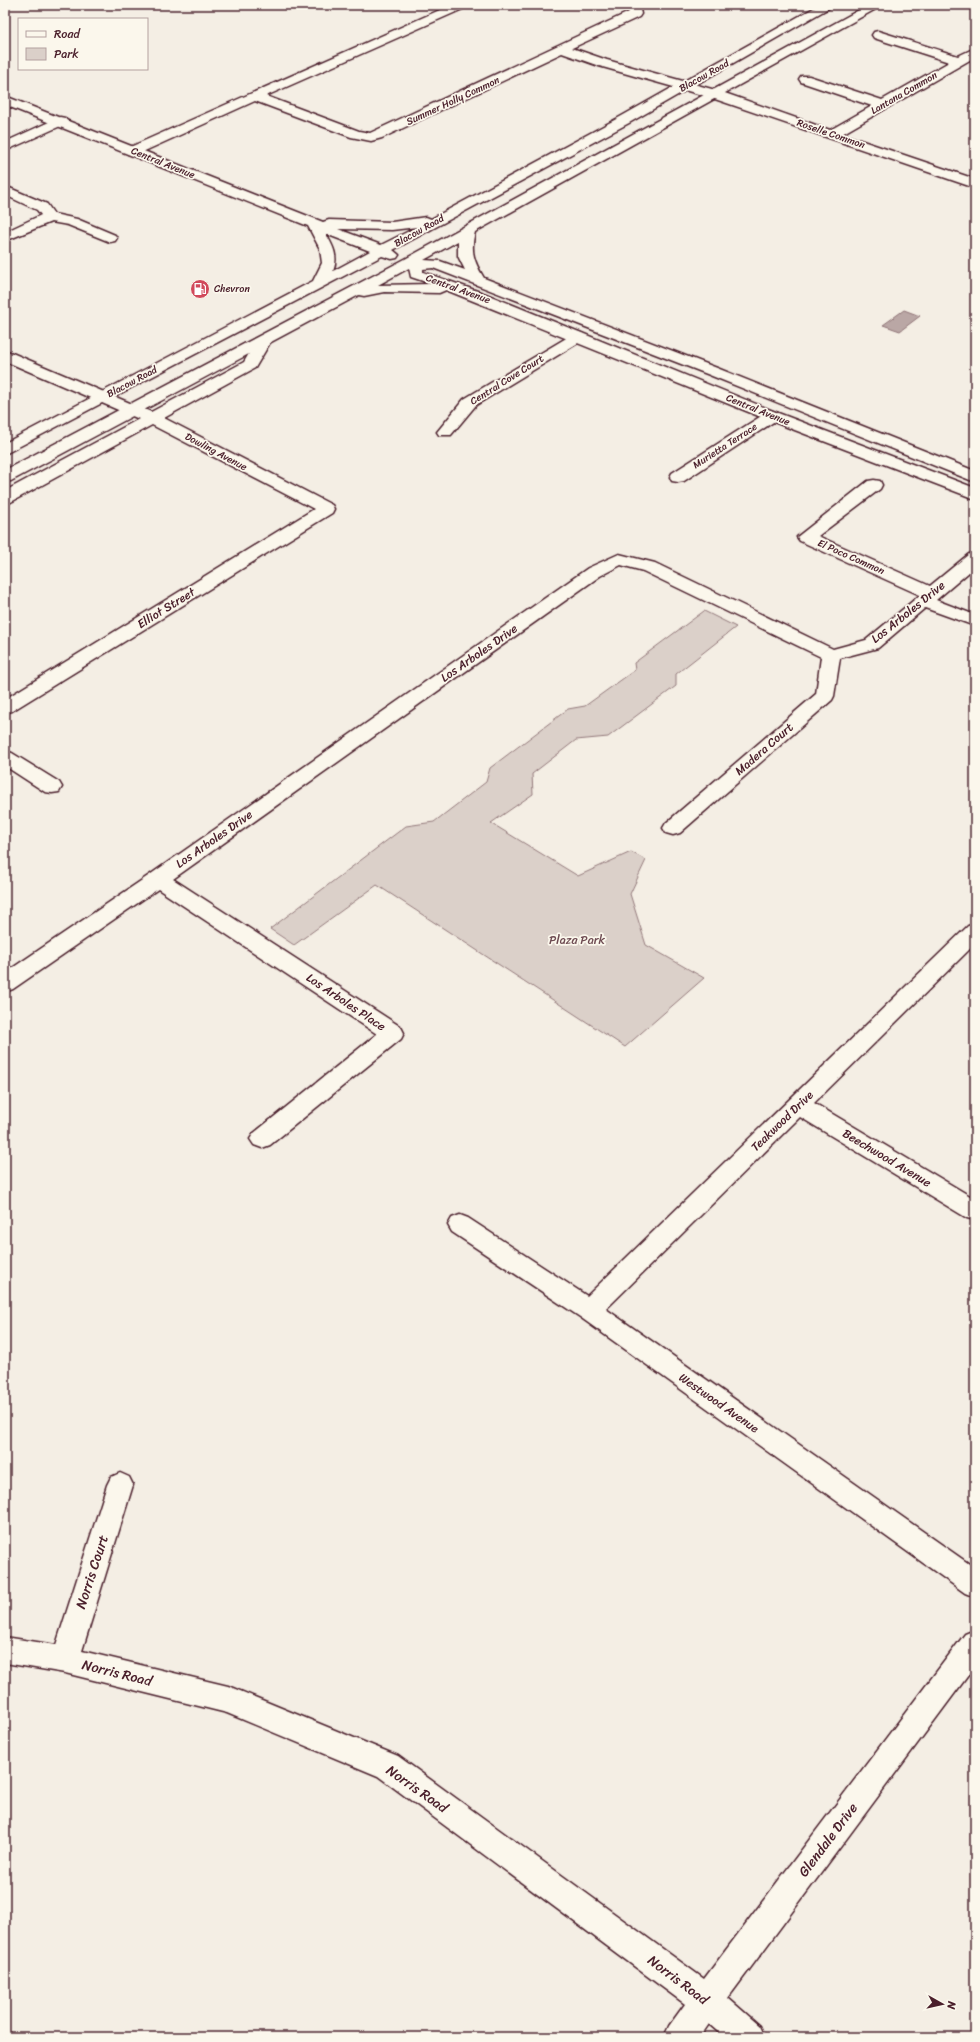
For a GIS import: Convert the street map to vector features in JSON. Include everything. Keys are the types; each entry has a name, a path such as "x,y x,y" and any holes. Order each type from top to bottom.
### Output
{"street":[{"path":"132,151 461,5"},
{"name":"Summer Holly Common","path":"256,97 356,134 371,137 407,122 635,14 633,5"},
{"name":"Blacow Road","path":"5,449 382,251 687,86 828,5"},
{"name":"Blacow Road","path":"5,477 410,262 874,6"},
{"path":"878,35 960,61"},
{"name":"Roselle Common","path":"563,49 603,63 714,94 974,182"},
{"name":"Lantana Common","path":"832,134 975,52"},
{"path":"804,79 883,105"},
{"name":"Central Avenue","path":"5,100 410,262"},
{"path":"5,147 60,121"},
{"path":"5,190 42,207 49,217"},
{"path":"319,284 329,263 327,249 314,224 392,226 423,222 450,214"},
{"path":"5,237 49,217 72,222 110,238"},
{"path":"468,230 463,247 464,253 466,261 478,280"},
{"name":"Central Avenue","path":"975,476 478,280 435,264 416,265 416,274 463,291 772,416 975,494"},
{"path":"347,296 384,288 463,291"},
{"name":"Central Cove Court","path":"445,432 470,402 578,337"},
{"path":"5,498 250,365 263,341"},
{"name":"Dowling Avenue","path":"5,355 104,396 153,419 326,509"},
{"name":"Murietta Terrace","path":"678,476 772,416"},
{"name":"El Poco Common","path":"874,485 806,537 926,597"},
{"name":"Elliot Street","path":"5,707 326,509"},
{"name":"Los Arboles Drive","path":"5,984 158,879 588,576 619,559 649,567 831,655 872,644 926,597 975,558"},
{"path":"926,597 975,621"},
{"name":"Madera Court","path":"673,828 824,696 831,655"},
{"path":"5,758 52,787"},
{"name":"Los Arboles Place","path":"158,879 393,1033 262,1139"},
{"name":"Teakwood Drive","path":"589,1310 975,931"},
{"name":"Beechwood Avenue","path":"799,1105 975,1211"},
{"name":"Westwood Avenue","path":"460,1225 589,1310 975,1584"},
{"name":"Norris Court","path":"65,1660 120,1485"},
{"name":"Glendale Drive","path":"680,2037 975,1643"},
{"name":"Norris Road","path":"5,1650 65,1660 228,1700 388,1766 707,2001 749,2037"}],"green space":[{"name":"Plaza Park","path":"704,611 736,627 676,674 676,686 608,737 576,740 532,774 533,794 491,823 578,876 631,852 646,860 630,894 646,945 704,978 625,1047 377,885 294,945 270,929 406,826 434,822 486,782 490,768 568,709 585,706 635,670 634,663"}],"shaded area":[{"path":"904,310 920,316 900,331 883,325"}],"place":[{"name":"Chevron","path":"200,289"}]}
